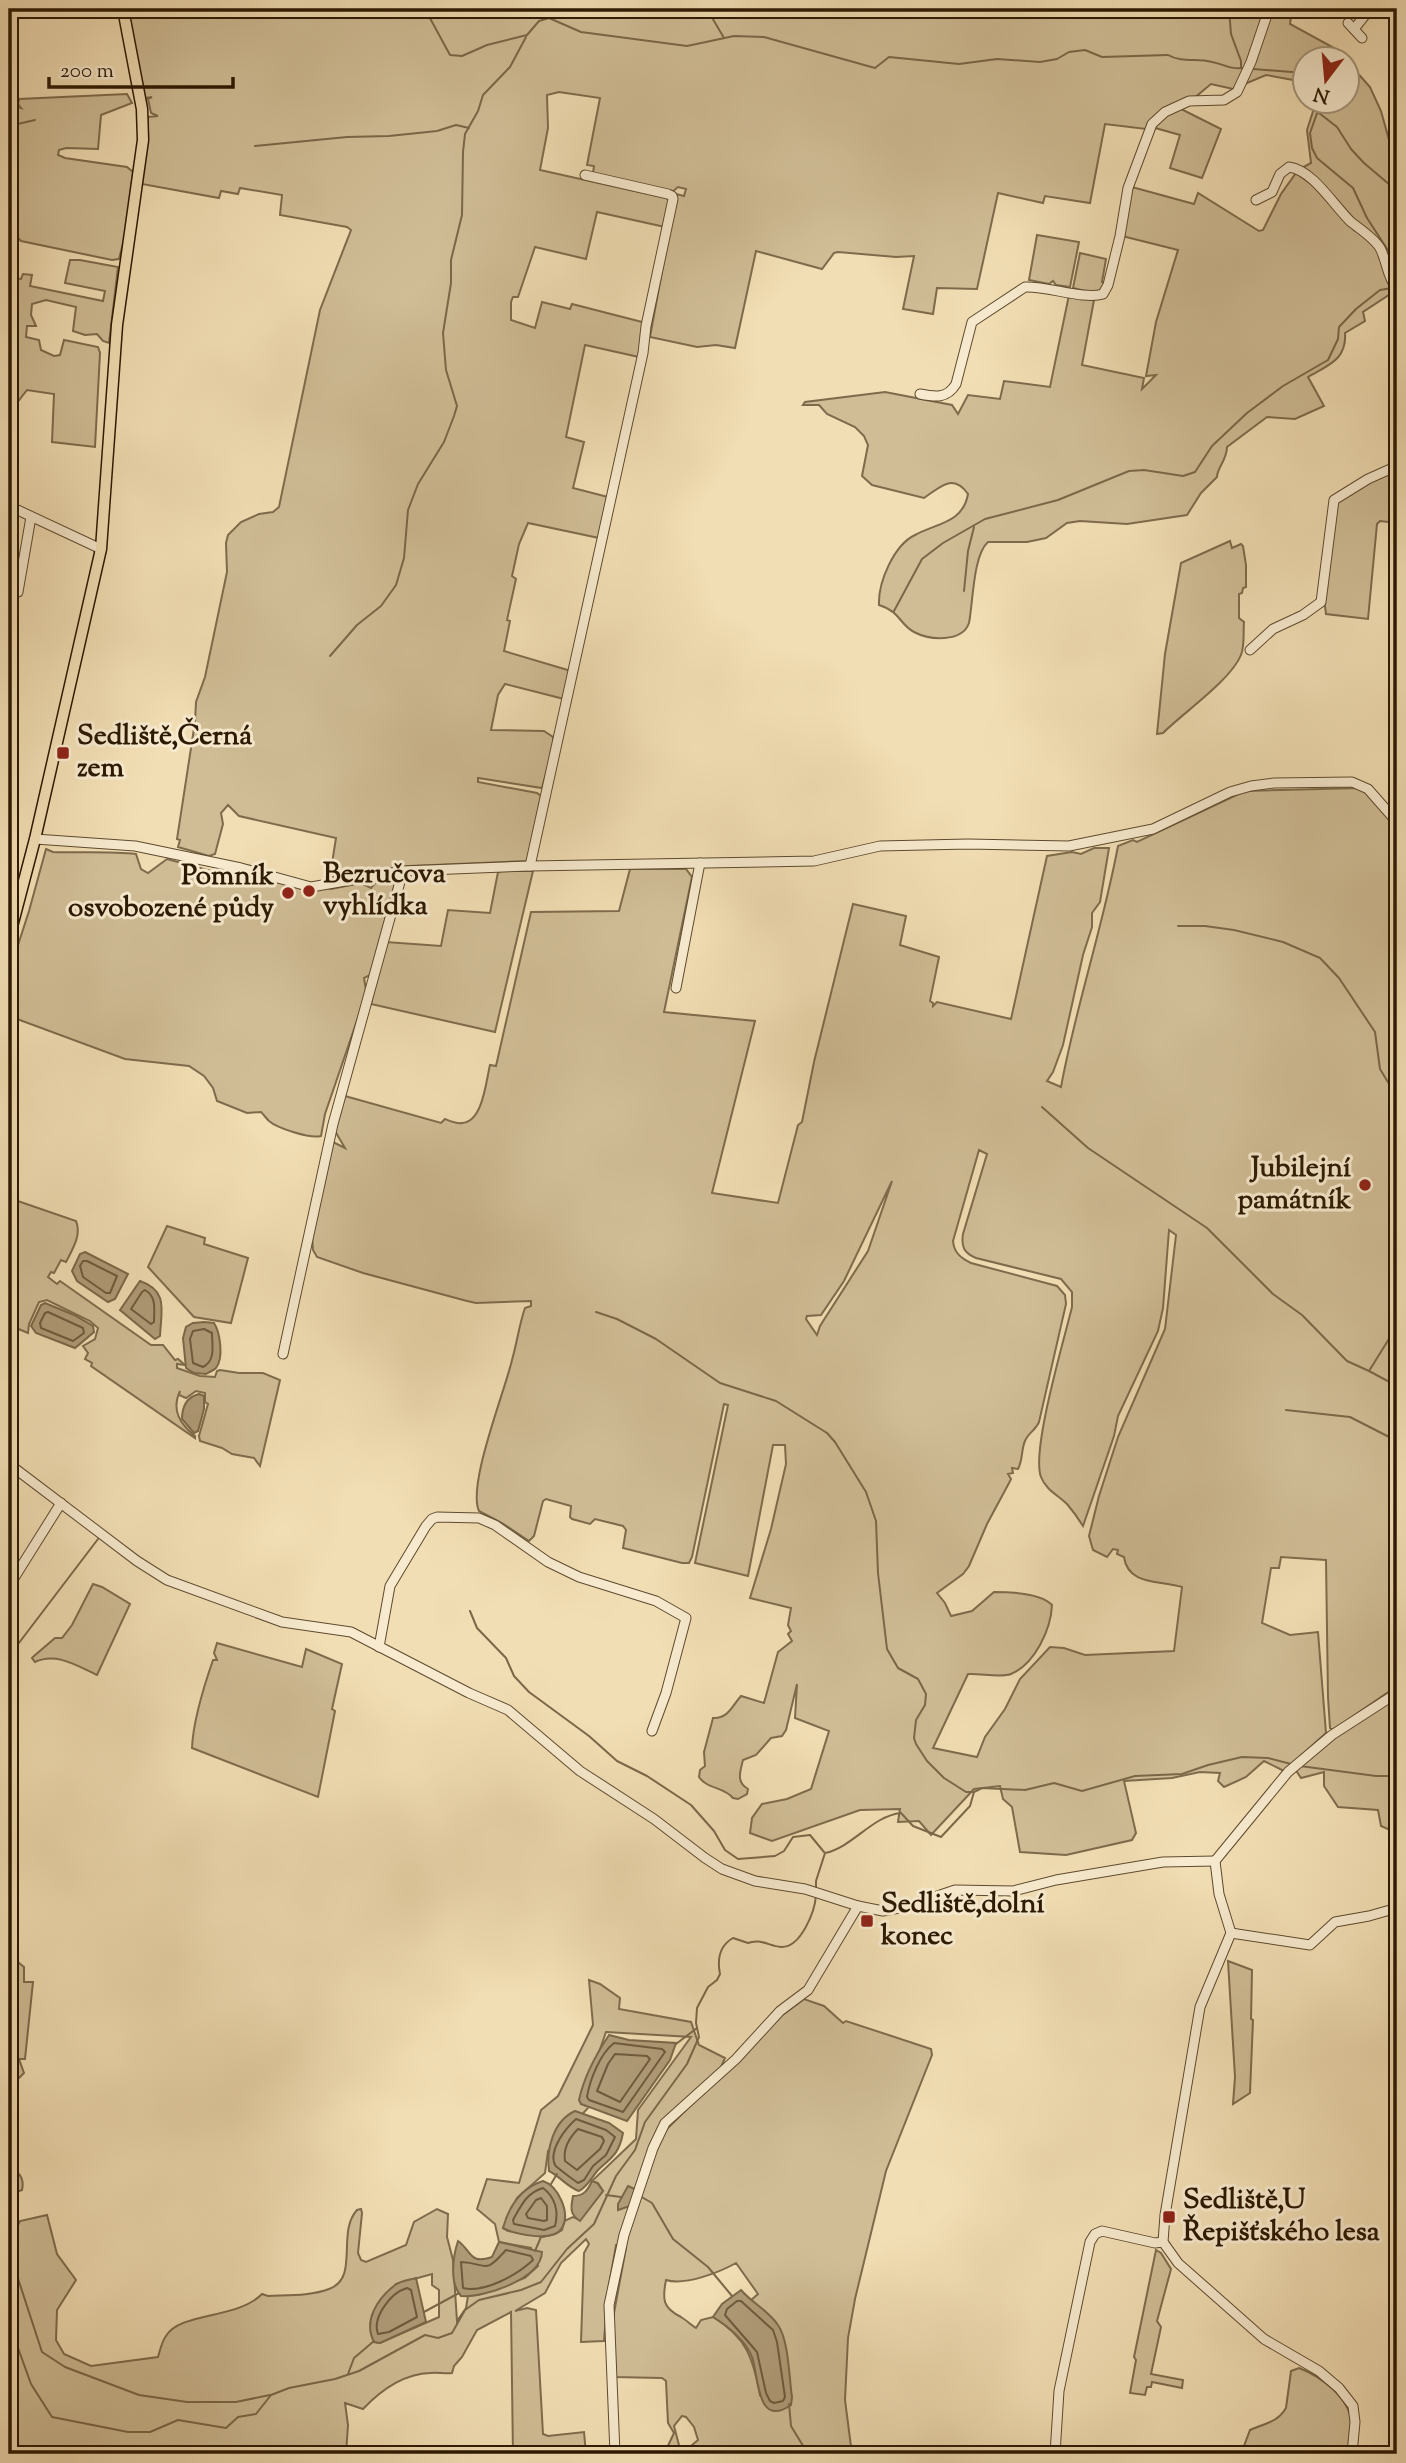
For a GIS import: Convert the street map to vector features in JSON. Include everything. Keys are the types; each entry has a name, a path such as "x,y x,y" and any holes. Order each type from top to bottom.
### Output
{"main road":[{"path":"9,938 35,839 101,549 117,326 143,140 142,109 123,9"}],"street":[{"path":"920,394 939,397 953,390 972,322 1025,287 1092,296 1103,294 1108,285 1120,236 1128,188 1152,124 1165,112 1189,101 1224,100 1237,92 1251,62 1269,9"},
{"path":"1362,38 1351,26 1370,9"},
{"path":"1256,200 1272,192 1280,174 1289,167 1294,168 1318,185 1348,219 1379,246 1392,283 1397,289"},
{"path":"530,866 643,353 646,326 673,200 668,194 585,175"},
{"path":"1250,650 1273,629 1303,615 1321,602 1334,500 1359,484 1397,466"},
{"path":"9,506 101,549"},
{"path":"9,593 18,592 31,517"},
{"path":"35,839 135,846 241,868 312,887 403,871 530,866 814,862 880,846 1069,846 1153,829 1230,792 1274,783 1352,782 1363,785 1397,822"},
{"path":"676,988 700,863"},
{"path":"283,1354 338,1102 403,871"},
{"path":"9,1464 167,1580 274,1620 298,1626 351,1632 511,1712 580,1771 654,1819 722,1869 755,1881 811,1890 858,1906 890,1910 955,1890 1013,1891 1056,1880 1163,1862 1214,1861"},
{"path":"9,1586 61,1503"},
{"path":"379,1647 390,1586 426,1526 437,1517 479,1518 495,1525 548,1562 579,1577 656,1601 686,1618 652,1731"},
{"path":"1352,2454 1355,2422 1353,2406 1339,2388 1319,2371 1264,2339 1194,2279 1163,2242 1165,2215 1200,2007 1231,1933 1219,1894 1214,1861 1288,1772 1332,1735 1397,1693"},
{"path":"615,2454 609,2305 624,2235 653,2148 665,2123 736,2059 780,2011 808,1990 858,1906"},
{"path":"1231,1933 1310,1945 1335,1922 1397,1908"},
{"path":"1055,2454 1059,2391 1090,2242 1095,2234 1102,2231 1155,2243 1163,2242"}],"shaded area":[{"path":"184,9 1292,9 1290,24 1330,46 1290,46 1290,79 1266,75 1233,89 1211,84 1181,109 1221,129 1202,178 1170,168 1180,135 1148,126 1146,129 1105,124 1090,203 1045,196 1043,203 998,193 977,289 937,288 933,314 903,309 914,256 838,252 834,253 822,269 756,251 735,348 716,345 697,347 650,337 676,194 684,196 686,189 678,187 671,193 593,173 594,166 587,165 600,98 559,92 547,95 548,128 540,170 670,199 665,227 597,212 586,259 535,247 518,297 513,297 511,302 511,320 535,328 542,302 570,309 572,304 646,323 639,357 585,345 566,437 584,442 573,488 608,497 599,538 528,523 519,544 512,576 516,579 507,620 510,621 504,651 571,671 564,699 505,684 498,695 491,730 544,731 553,737 554,745 542,788 478,778 478,782 541,796 528,861 409,866 342,878 330,876 336,838 239,816 228,805 221,813 223,824 215,854 209,856 178,847 196,702 205,677 227,572 228,535 241,522 259,514 273,512 279,507 320,310 351,230 347,227 280,215 282,195 240,188 238,194 221,191 219,198 142,184 148,117 158,116 151,113 148,99 152,97 145,98 129,18 183,13"},
{"path":"1360,76 1370,87 1381,111 1391,147 1391,164 1397,170 1397,292 1363,312 1365,321 1345,333 1343,350 1335,361 1308,377 1324,406 1295,419 1267,417 1227,447 1217,477 1201,493 1187,515 1127,524 1080,521 1067,523 1046,538 1027,542 988,542 976,568 969,623 960,634 945,638 920,635 909,629 892,611 879,605 884,575 900,547 915,535 955,517 965,504 968,494 962,487 951,483 924,498 872,485 862,476 868,445 864,436 855,427 827,414 819,405 803,405 805,402 885,392 952,405 958,414 968,395 1000,399 1004,381 1050,387 1069,295 1094,300 1082,365 1144,378 1142,389 1156,375 1146,376 1156,322 1178,250 1122,236 1132,187 1194,204 1198,193 1259,231 1263,230 1281,194 1296,173 1315,187 1354,230 1355,226 1300,169 1311,163 1307,130 1312,116 1360,116"},
{"path":"127,94 132,103 101,115 98,149 66,148 59,150 58,155 127,167 133,172 125,236 119,259 112,260 21,241 9,229 9,104 21,108 19,99"},
{"path":"1037,235 1079,242 1070,287 1056,285 1053,281 1049,284 1029,280"},
{"path":"1080,253 1106,259 1102,282 1106,284 1103,290 1093,293 1073,288"},
{"path":"70,260 118,267 109,343 97,334 85,335 73,331 76,307 46,300 32,304 31,315 36,326 27,326 26,337 39,340 41,350 54,356 60,355 64,340 98,347 100,353 95,447 52,442 54,394 27,390 9,413 9,281 12,278 21,279 23,274 32,275 30,286 103,301 105,291 65,283"},
{"path":"1397,469 1397,523 1380,521 1377,524 1368,619 1326,614 1324,598 1336,504 1347,494"},
{"path":"1230,541 1232,548 1241,544 1243,546 1246,565 1246,587 1239,594 1239,618 1244,622 1241,655 1236,665 1217,685 1163,733 1157,734 1165,654 1181,563"},
{"path":"1362,788 1397,828 1397,1686 1333,1730 1330,1728 1326,1560 1281,1557 1279,1568 1271,1568 1262,1623 1290,1635 1318,1632 1326,1733 1284,1771 1264,1761 1246,1777 1224,1787 1218,1781 1220,1773 1200,1772 1172,1778 1124,1781 1136,1833 1132,1840 1066,1855 1020,1852 1012,1807 1003,1799 1000,1786 974,1789 931,1835 919,1821 898,1822 900,1809 860,1810 772,1841 750,1833 752,1818 762,1804 787,1799 811,1789 829,1731 795,1718 797,1684 786,1730 782,1736 771,1738 756,1755 743,1760 740,1776 748,1789 747,1794 738,1799 733,1798 706,1784 699,1777 700,1770 705,1766 704,1752 713,1718 726,1714 741,1696 764,1703 778,1652 792,1641 788,1634 791,1631 788,1625 791,1608 750,1598 771,1529 786,1464 785,1445 773,1445 748,1576 695,1563 728,1405 724,1404 689,1563 623,1548 626,1530 623,1526 595,1519 590,1524 572,1519 571,1506 546,1499 543,1501 534,1536 529,1541 479,1511 478,1481 482,1460 523,1314 525,1308 531,1306 531,1301 476,1303 363,1273 317,1257 313,1250 312,1237 333,1142 345,1148 335,1131 345,1096 441,1123 445,1119 458,1123 469,1121 475,1116 482,1100 490,1065 496,1066 531,912 619,911 630,869 686,869 692,877 664,1012 755,1021 712,1193 778,1203 798,1125 802,1122 853,904 906,916 900,945 939,957 930,1001 933,1006 937,1002 1011,1019 1047,856 1072,852 1081,854 1094,848 1109,848 1100,902 1092,913 1092,927 1063,1045 1047,1081 1061,1087 1118,846 1133,840 1137,842 1245,791","holes":["979,1150 987,1154 963,1234 964,1249 976,1258 1061,1279 1072,1292 1072,1307 1044,1420 1039,1464 1041,1477 1046,1485 1067,1504 1083,1526 1114,1436 1118,1416 1158,1331 1163,1308 1169,1230 1176,1235 1165,1329 1118,1437 1089,1536 1093,1550 1107,1557 1113,1549 1118,1550 1117,1554 1124,1557 1132,1573 1139,1577 1182,1587 1174,1651 1085,1655 1064,1648 1050,1647 1020,1679 1005,1709 985,1737 977,1757 933,1748 968,1674 1007,1675 1020,1669 1040,1645 1049,1624 1052,1605 1033,1596 994,1592 972,1611 951,1616 937,1593 963,1574 969,1566 1011,1479 1008,1474 1013,1473 1012,1468 1018,1469 1020,1466 1025,1441 1039,1422 1066,1304 1065,1295 1057,1286 971,1263 956,1252 953,1241","892,1181 868,1251 820,1326 817,1335 806,1319 807,1316 821,1315 844,1281"]},
{"path":"46,849 53,852 136,854 141,869 148,873 167,859 215,872 217,866 331,889 361,883 371,888 378,880 396,880 370,975 364,978 366,990 362,1006 325,1114 321,1136 294,1132 273,1124 261,1112 247,1113 217,1101 213,1088 204,1076 189,1066 125,1059 9,1016 9,973"},
{"path":"533,871 495,1032 371,1004 386,942 441,946 448,910 490,913 498,872"},
{"path":"9,1198 76,1221 77,1237 66,1262 61,1260 54,1273 51,1272 48,1277 57,1284 60,1281 151,1345 163,1345 175,1360 178,1359 185,1365 177,1364 177,1368 200,1376 215,1377 220,1370 263,1373 280,1380 260,1466 254,1458 232,1454 200,1441 208,1404 205,1402 205,1393 196,1391 186,1398 179,1395 180,1391 177,1398 178,1416 195,1438 91,1366 92,1363 85,1359 88,1353 83,1346 95,1339 98,1328 90,1321 47,1300 39,1302 28,1333 9,1325"},
{"path":"167,1226 205,1238 204,1244 248,1258 231,1323 194,1317 148,1267"},
{"path":"93,1584 130,1604 97,1675 59,1659 35,1662 32,1658 55,1638 62,1638 72,1625"},
{"path":"217,1643 302,1667 306,1649 342,1664 318,1797 192,1748 203,1692 213,1660 217,1660 214,1653"},
{"path":"1397,1688 1397,1833 1381,1826 1378,1810 1338,1807 1324,1786 1324,1772 1301,1778 1295,1769 1332,1735"},
{"path":"9,1955 24,1967 24,1982 33,1982 25,2059 19,2059 24,2073 15,2082 9,2081"},
{"path":"1228,1961 1252,1970 1250,2093 1233,2104 1235,2077"},
{"path":"589,1980 620,1998 619,2009 691,2022 699,2045 725,2058 718,2074 664,2120 667,2129 781,2016 804,1999 824,2006 843,2023 846,2021 931,2049 932,2055 886,2171 855,2299 848,2338 845,2400 852,2454 649,2454 665,2452 674,2433 668,2423 666,2381 662,2378 614,2377 614,2313 626,2248 616,2245 608,2291 604,2341 581,2342 584,2253 589,2244 586,2239 561,2263 545,2293 515,2311 527,2308 536,2310 543,2434 548,2436 584,2432 586,2454 513,2454 511,2312 477,2330 452,2373 411,2376 385,2390 363,2409 345,2403 348,2425 346,2454 9,2454 9,2243 20,2221 47,2215 57,2254 76,2280 57,2310 56,2340 64,2354 91,2366 158,2357 163,2340 173,2328 239,2308 262,2294 299,2295 329,2289 344,2275 348,2230 357,2210 361,2209 358,2253 361,2260 366,2262 406,2245 414,2222 437,2209 448,2214 447,2237 453,2260 457,2321 466,2308 468,2296 525,2278 538,2266 531,2248 499,2242 495,2224 477,2209 487,2179 519,2183 541,2110 558,2096 593,2025","holes":["606,2032 691,2037 638,2110 636,2139 592,2181 598,2183 603,2191 580,2220 573,2217 564,2221 562,2230 543,2237 503,2228 517,2198 545,2173 548,2151 589,2107 581,2104","736,2263 758,2294 750,2301 769,2317 780,2332 788,2375 760,2395 747,2350 734,2333 713,2317 701,2320 696,2328 670,2310 665,2303 666,2280 692,2280","432,2274 432,2285 439,2290 439,2317 380,2343 374,2342 396,2284","682,2416 694,2427 698,2440 684,2452 680,2449 674,2426"]},
{"path":"9,2166 20,2175 23,2185 22,2190 9,2195"},
{"path":"1156,2250 1171,2269 1157,2321 1161,2327 1151,2374 1183,2380 1182,2388 1152,2382 1145,2395 1130,2393 1136,2360 1134,2357"},
{"path":"1299,2368 1332,2388 1345,2404 1351,2421 1348,2454 1241,2454 1250,2430 1275,2420 1286,2408 1291,2371"}],"water":[{"path":"85,1252 128,1274 115,1299 108,1302 77,1281 72,1271 80,1254"},
{"path":"140,1281 156,1290 161,1303 160,1336 155,1339 120,1310"},
{"path":"45,1303 93,1326 94,1332 75,1348 36,1333 31,1326 41,1305"},
{"path":"204,1322 214,1323 220,1345 218,1364 206,1374 194,1373 186,1368 183,1338 186,1327"},
{"path":"199,1394 204,1396 204,1409 198,1431 194,1433 182,1419 182,1415 188,1400"},
{"path":"609,2035 629,2040 676,2043 670,2060 627,2121 581,2104 579,2100 591,2066"},
{"path":"575,2111 609,2123 623,2133 614,2155 579,2191 549,2171 548,2163 550,2145 556,2129"},
{"path":"543,2181 554,2188 562,2201 565,2215 562,2228 557,2233 543,2236 525,2235 503,2228 509,2212 522,2193"},
{"path":"592,2181 603,2191 580,2221 572,2213 573,2196 585,2192"},
{"path":"628,2186 637,2190 630,2206 618,2210 618,2204"},
{"path":"458,2241 472,2256 479,2259 492,2257 499,2242 542,2252 532,2271 510,2285 483,2294 461,2296 453,2277"},
{"path":"416,2278 426,2322 380,2343 374,2342 370,2326 378,2304 395,2285"},
{"path":"741,2290 774,2320 782,2332 792,2397 791,2405 780,2411 771,2410 765,2405 752,2357 745,2345 730,2329 713,2317 722,2304"}],"waterway":[{"path":"425,9 450,55 462,56 487,45 527,35 539,21 549,18 581,32 687,46 734,36 764,37 875,68 889,57 959,64 997,59 1040,62 1057,59 1069,52 1085,50 1102,57 1168,55 1244,68"},
{"path":"707,9 724,38"},
{"path":"1229,9 1231,34 1241,67"},
{"path":"330,656 357,625 381,606 396,585 404,558 408,510 418,484 444,442 454,416 457,406 446,370 443,333 451,283 451,260 462,215 465,134 478,111 483,95 510,67 526,37"},
{"path":"1253,69 1290,72"},
{"path":"1316,116 1310,133 1312,148 1317,158 1353,188 1367,218 1391,255 1397,271"},
{"path":"1323,116 1337,127 1364,163 1397,191"},
{"path":"9,126 35,120"},
{"path":"255,146 437,131 456,125 469,128"},
{"path":"894,611 922,559 943,543 985,519 1058,500 1129,471 1144,470 1183,476 1195,472 1212,446 1247,413 1283,386 1328,360 1338,339 1339,327 1356,309 1380,290 1392,288"},
{"path":"964,591 968,551 974,527"},
{"path":"1178,926 1234,930 1283,942 1320,958 1339,978 1375,1032 1380,1069 1397,1097"},
{"path":"1042,1107 1088,1148 1207,1228 1273,1294 1302,1315 1347,1361 1369,1371"},
{"path":"596,1312 617,1319 656,1339 720,1383 776,1401 827,1433 835,1442 866,1492 876,1521 878,1573 887,1649 898,1668 918,1679 926,1694 925,1705 916,1720 916,1744 927,1761 944,1778 966,1792 973,1792"},
{"path":"1397,1326 1369,1371 1397,1386"},
{"path":"1286,1410 1350,1417 1397,1441"},
{"path":"9,1656 98,1539"},
{"path":"470,1611 477,1628 506,1658 514,1676 529,1692 589,1736 617,1761 647,1776 691,1805 714,1831 725,1850 738,1859 775,1856 784,1851 793,1837 810,1835 824,1852"},
{"path":"816,1889 825,1853 845,1845 881,1820 901,1813 913,1826 941,1837 970,1806 974,1792 982,1788 1025,1790 1054,1783 1082,1791 1135,1776 1182,1774 1242,1757 1268,1758 1291,1764"},
{"path":"1300,1766 1376,1776 1397,1776"},
{"path":"9,2323 31,2384 52,2417 128,2432 150,2432 178,2420 226,2428 238,2417 256,2414 271,2395 359,2371 425,2335 438,2338 452,2333 465,2310 479,2300 521,2290 541,2282 567,2249 594,2224 616,2176 635,2150 645,2122 687,2064 699,2037 697,2008 708,1987 720,1974 719,1958 722,1949 733,1938 748,1943 757,1941 781,1947 795,1942 806,1927 816,1895"},
{"path":"676,2044 697,2028"},
{"path":"551,2184 557,2174"},
{"path":"606,2195 621,2197"},
{"path":"640,2196 652,2203 673,2239 708,2267 732,2296"},
{"path":"535,2251 541,2237"},
{"path":"9,2251 42,2352 65,2367 139,2395 187,2402 236,2402 270,2395"},
{"path":"424,2312 459,2293"},
{"path":"348,2374 354,2358 374,2341"},
{"path":"789,2404 791,2426 808,2454"}],"place":[{"name":"Sedliště,Černá zem","path":"63,753"},
{"name":"Bezručova vyhlídka","path":"309,891"},
{"name":"Pomník osvobozené půdy","path":"288,893"},
{"name":"Jubilejní památník","path":"1365,1185"},
{"name":"Sedliště,dolní konec","path":"867,1921"},
{"name":"Sedliště,U Řepišťského lesa","path":"1169,2217"}]}
